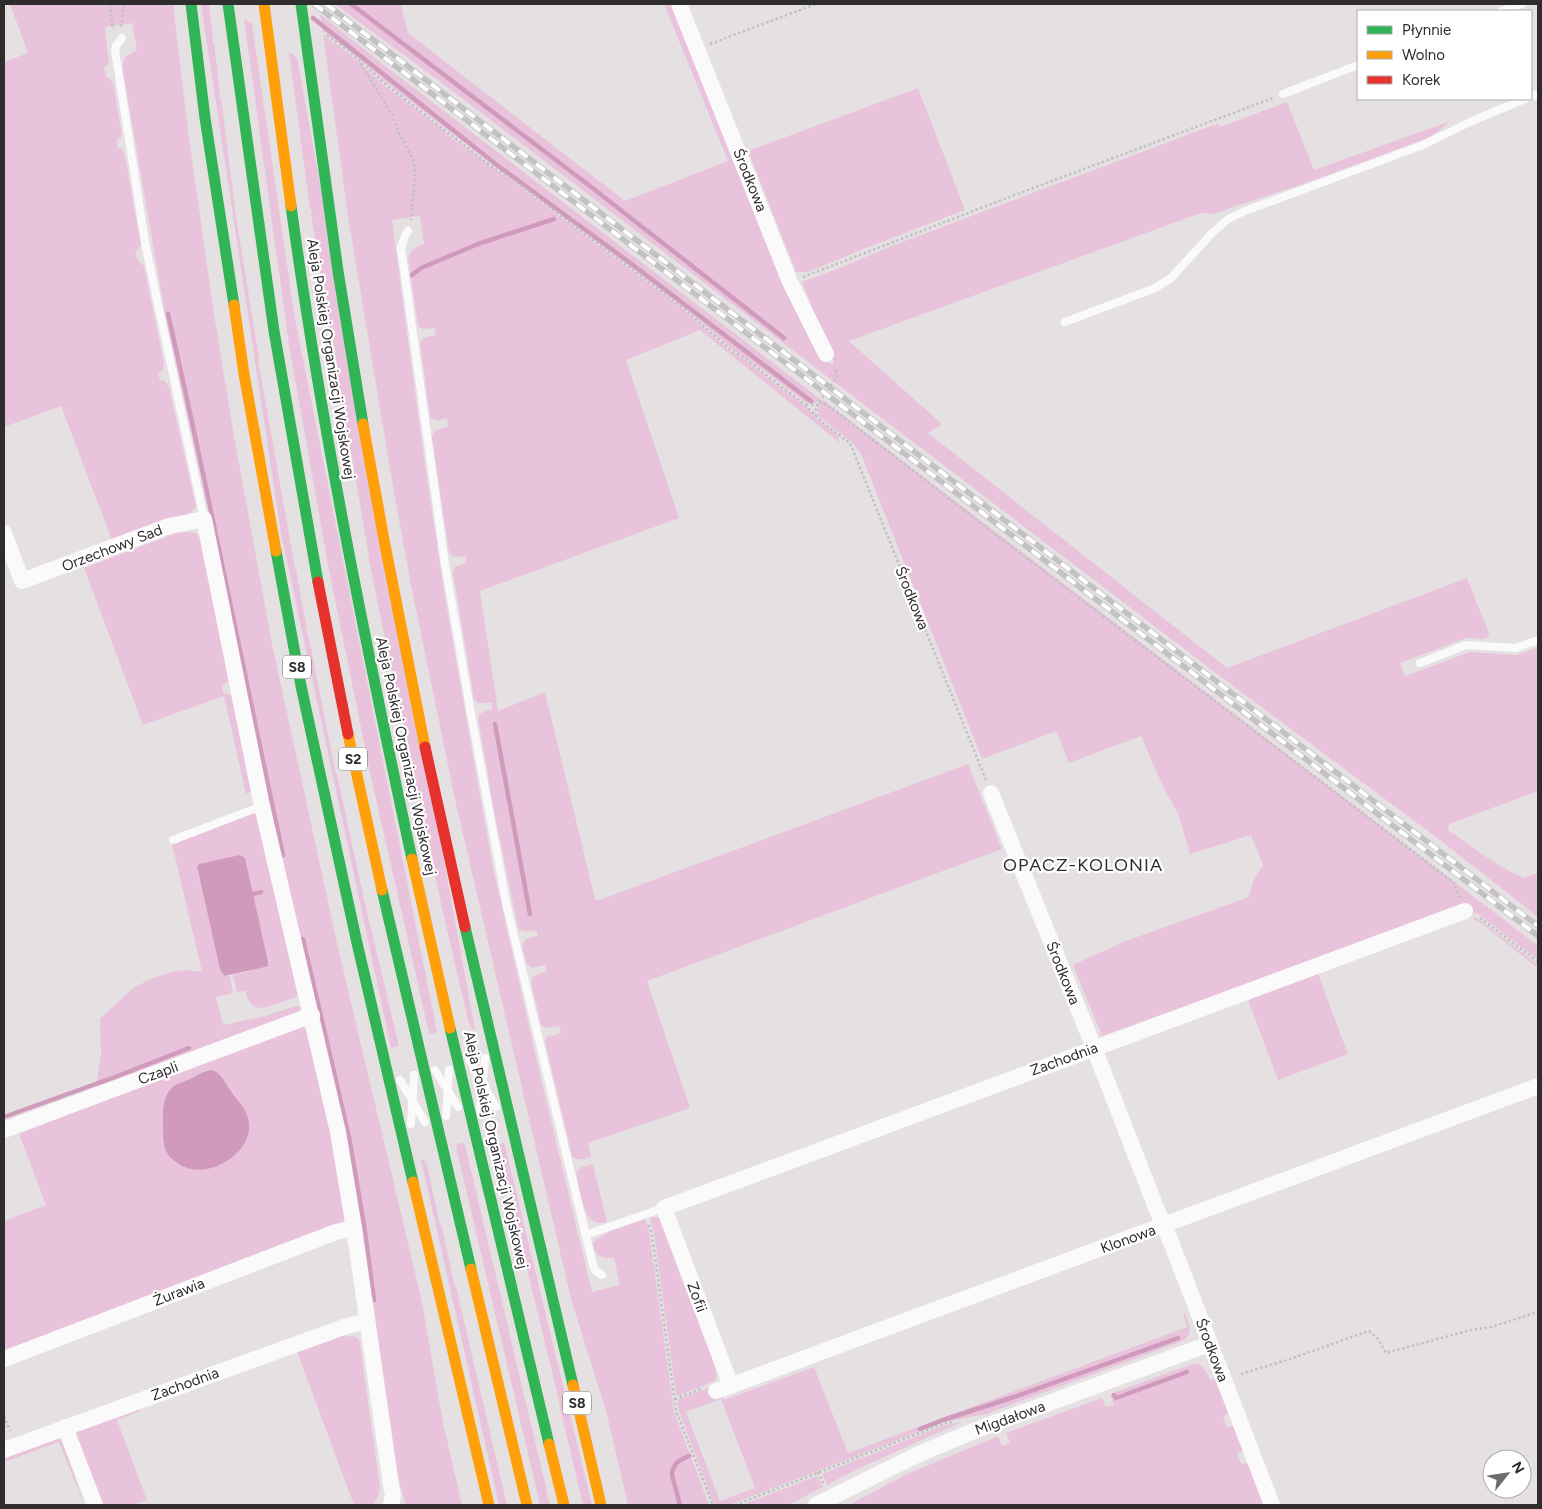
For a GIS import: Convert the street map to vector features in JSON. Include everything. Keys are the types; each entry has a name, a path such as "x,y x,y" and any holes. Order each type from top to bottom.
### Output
{"highway":[{"name":"S8","path":"191,4 205,118 244,374 277,561 309,724 357,943 489,1505"},
{"name":"S2","path":"228,4 274,331 314,560 390,931 527,1505"},
{"name":"Aleja Polskiej Organizacji Wojskowej","path":"264,4 297,246 329,448 389,754 426,926 564,1505"},
{"name":"S8","path":"301,4 338,271 378,507 423,736 488,1026 601,1505"}],"street":[{"name":"Środkowa","path":"679,4 790,282 826,354"},
{"name":"Orzechowy Sad","path":"4,533 22,581 169,526 204,519"},
{"path":"204,519 262,806 338,1132 392,1485 392,1505"},
{"name":"Środkowa","path":"991,793 1094,1048 1272,1505"},
{"name":"Zachodnia","path":"664,1208 1465,911"},
{"name":"Czapli","path":"4,1130 312,1015"},
{"name":"Klonowa","path":"724,1389 1538,1086"},
{"name":"Zofii","path":"664,1208 724,1389"},
{"name":"Żurawia","path":"4,1359 336,1232 354,1228"},
{"name":"Zachodnia","path":"4,1450 335,1330 367,1321"},
{"name":"Migdałowa","path":"816,1505 919,1454 972,1431 1209,1344"},
{"path":"65,1427 94,1505"}],"lane":[{"path":"1505,10 1522,4"},
{"path":"121,39 115,50 146,248 204,519"},
{"path":"1283,94 1357,65"},
{"path":"1065,322 1156,288 1171,278 1212,233 1228,219 1423,145 1472,120 1522,100"},
{"path":"408,232 404,236 401,248 445,564 507,907 593,1265 602,1275"},
{"path":"1420,663 1466,645 1516,648 1538,640"},
{"path":"173,840 262,806"},
{"path":"478,1139 488,1026"},
{"path":"451,1028 515,1140"},
{"path":"444,1153 451,1028"},
{"path":"417,1041 478,1139"},
{"path":"408,1161 417,1041"},
{"path":"382,1050 444,1153"},
{"path":"586,1235 664,1208"}],"path":[{"path":"110,4 112,24 121,39"},
{"path":"121,39 124,4"},
{"path":"697,49 816,4"},
{"path":"326,34 388,87 682,307 734,352 804,404 816,416"},
{"path":"354,56 368,74 392,114 400,136 414,163 412,215 408,232"},
{"path":"790,282 1283,94"},
{"path":"816,416 818,404 834,382"},
{"path":"804,404 825,404 898,458 974,518 1454,883 1465,911 1477,915 1538,962"},
{"name":"Środkowa","path":"816,416 850,443 991,793"},
{"path":"646,1214 652,1234 676,1411 713,1505"},
{"path":"1241,1374 1290,1359 1369,1330 1378,1339 1386,1353 1470,1330 1491,1327 1538,1312"},
{"path":"735,1505 944,1423 961,1420"},
{"path":"818,1472 825,1486"}],"shaded area":[{"path":"10,4 173,4 188,130 214,314 272,644 339,952 422,1302 442,1418 462,1505 404,1505 392,1453 209,513 165,314 122,66 126,56 137,50 132,23 105,27 109,64 104,67 106,76 113,83 122,134 117,140 117,147 122,149 125,156 141,245 135,253 137,259 144,266 164,363 163,370 158,373 160,380 165,381 169,387 196,506 189,515 113,543 61,406 4,427 4,62 28,53"},
{"path":"201,4 209,4 219,97 221,98 237,223 258,360 295,568 335,771 399,1046 391,1048 281,533"},
{"path":"335,4 401,4 408,33 625,201 728,161 664,4 674,4 823,355 831,364 834,362 802,282 894,245 1219,123 1220,127 1287,102 1314,170 1448,122 1438,132 1425,139 1306,183 1213,214 1201,213 849,341 942,424 928,433 1227,668 1467,578 1490,636 1483,639 1466,638 1400,663 1405,676 1470,652 1517,655 1538,647 1538,791 1449,824 1448,830 1504,868 1524,878 1538,873 1538,917 1440,840 1220,676 454,92"},
{"path":"320,14 820,399 815,404 805,402 733,350 688,311 389,85 355,55 323,31"},
{"path":"244,19 252,24 295,319 437,1032 432,1034 429,1033 371,777 328,565 289,345"},
{"path":"323,34 455,141 509,178 682,308 730,351 745,360 806,407 818,420 837,434 840,443 700,330 626,360 679,518 480,591 498,711 545,692 595,899 599,900 968,764 1002,849 647,981 690,1108 588,1143 591,1157 578,1159 572,1156 545,1042 547,1037 561,1033 559,1026 545,1028 541,1025 531,982 533,976 547,971 545,965 532,968 527,964 522,947 524,941 538,936 536,930 524,931 518,927 495,816 478,719 481,713 492,710 492,703 478,703 474,699 453,572 456,567 466,563 466,556 453,557 449,552 432,437 435,431 448,426 447,418 437,421 430,418 420,343 424,338 436,335 434,328 422,329 418,325 408,258 414,249 424,244 420,216 392,220 444,591 492,863 592,1292 620,1285 614,1258 603,1258 597,1254 593,1244 595,1240 611,1231 645,1219 649,1230 674,1412 709,1505 628,1505 606,1411 571,1299 456,804 411,585 349,223"},
{"path":"289,52 297,58 475,1030 471,1028 468,1020 439,895 368,556 343,415 312,211 310,209"},
{"path":"918,88 965,210 808,272 796,272 748,151"},
{"path":"823,400 1538,946 1538,960 1477,913 1471,913 1462,907 1102,1036 1073,965 1123,942 1249,897 1254,879 1263,865 1251,835 1190,854 1178,813 1164,789 1141,736 1069,763 1056,731 982,759 861,454 853,443 818,416 818,408"},
{"path":"194,532 202,539 229,681 222,686 223,693 231,695 251,791 246,794 224,696 143,725 84,568 174,534"},
{"path":"250,814 257,815 298,995 265,1008 258,1008 249,1000 245,991 237,992 233,975 265,967 197,870 222,974 230,976 233,993 216,997 223,1025 265,1016 296,1006 302,1007 298,1012 96,1087 101,1055 100,1019 133,988 153,978 185,970 202,972 172,844"},
{"path":"240,855 245,858 268,966 224,976 220,969 197,867 199,864"},
{"path":"1475,917 1538,965 1538,968 1473,919"},
{"path":"1318,974 1348,1054 1278,1080 1248,1000"},
{"path":"298,1026 304,1027 309,1031 331,1127 345,1217 343,1221 336,1226 4,1352 4,1221 46,1205 19,1134 224,1053"},
{"path":"212,1070 221,1076 243,1107 248,1118 249,1131 245,1142 237,1153 226,1161 214,1167 200,1170 188,1168 172,1159 165,1148 163,1109 165,1099 170,1090 176,1085"},
{"path":"462,1142 465,1145 550,1505 540,1505 456,1147 457,1144"},
{"path":"504,1142 592,1505 583,1505 498,1145"},
{"path":"421,1160 424,1160 427,1165 507,1505 499,1505"},
{"path":"593,1164 607,1222 598,1223 592,1220 587,1214 581,1198 576,1173 581,1167"},
{"path":"650,1218 660,1218 718,1365 715,1367 717,1375 715,1381 678,1396 676,1394 654,1233"},
{"path":"1185,1313 1190,1330 1187,1337 1180,1342 986,1414 944,1422 729,1505 714,1505 677,1401 713,1386 722,1395 724,1400 814,1367 848,1453 1187,1327 1183,1314","holes":["721,1399 755,1488 720,1501 686,1412"]},
{"path":"345,1332 347,1337 355,1337 360,1344 380,1487 379,1495 373,1505 354,1505 297,1352"},
{"path":"1193,1364 1202,1367 1210,1380 1216,1378 1229,1413 1223,1417 1227,1427 1234,1426 1243,1450 1237,1454 1241,1464 1248,1463 1264,1505 849,1505 905,1475 998,1436 1002,1446 1010,1443 1006,1433 1102,1398 1106,1407 1114,1405 1110,1394"},
{"path":"136,1406 140,1411 117,1420 147,1500 133,1505 104,1505 96,1492 75,1438 76,1429"},
{"path":"962,1422 862,1467 827,1485 822,1474 945,1425"},
{"path":"58,1438 63,1441 65,1446 84,1505 59,1442 4,1462 4,1455"},
{"path":"817,1476 823,1487 788,1505 742,1505"}],"waterway":[{"path":"351,4 590,186 784,338"},
{"path":"313,18 498,166 629,262 811,401"},
{"path":"412,275 421,268 478,244 554,219"},
{"path":"168,314 283,855"},
{"path":"495,724 530,914"},
{"path":"253,894 261,892"},
{"path":"303,939 349,1137 374,1300"},
{"path":"4,1117 189,1048"},
{"path":"920,1429 1178,1338"},
{"path":"1114,1395 1116,1398 1187,1372"},
{"path":"680,1505 672,1475 677,1462 689,1456"}],"railway":[{"path":"314,4 1538,936"},
{"path":"326,4 1538,926"}],"traffic: fast":[{"path":"191,4 205,118 234,305"},
{"path":"228,4 274,331 318,582"},
{"path":"301,4 338,271 363,424"},
{"path":"291,206 316,370 345,533 412,859"},
{"path":"276,551 301,686 357,943 413,1182"},
{"path":"382,890 471,1269"},
{"path":"465,927 573,1385"},
{"path":"450,1028 549,1444"}],"traffic: slow":[{"path":"264,4 291,206"},
{"path":"234,305 244,374 276,551"},
{"path":"363,424 425,747"},
{"path":"348,734 382,890"},
{"path":"412,859 450,1028"},
{"path":"413,1182 489,1505"},
{"path":"471,1269 527,1505"},
{"path":"573,1385 601,1505"},
{"path":"549,1444 564,1505"}],"traffic: jam":[{"path":"318,582 348,734"},
{"path":"425,747 465,927"}],"district":[{"name":"OPACZ-KOLONIA","path":"1083,865"}]}
